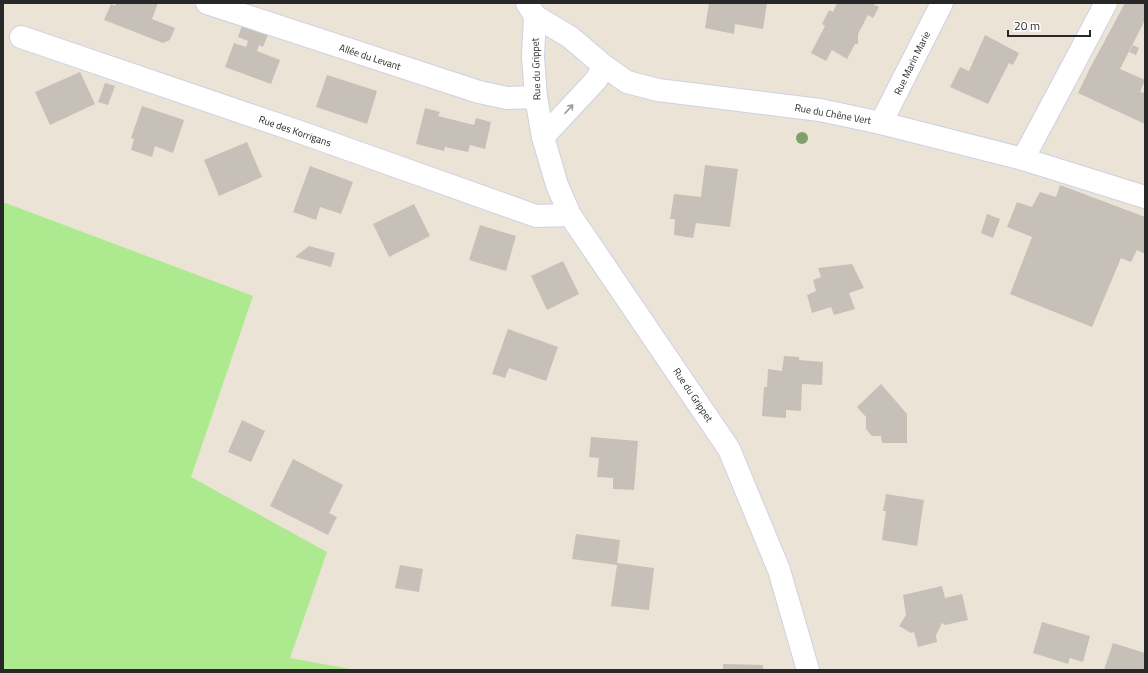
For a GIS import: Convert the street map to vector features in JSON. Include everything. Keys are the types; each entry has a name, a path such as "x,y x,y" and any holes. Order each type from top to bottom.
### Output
{"street":[{"name":"Allée du Levant","path":"207,3 479,92 507,98 536,97"},
{"name":"Rue Marin Marie","path":"882,123 942,3"},
{"path":"1023,159 1106,3"},
{"name":"Rue du Grippet","path":"531,9 536,97 542,137 557,185 570,215 729,449 779,570 808,670"},
{"name":"Rue du Chêne Vert","path":"531,9 570,37 603,65 627,82 658,90 820,110 882,123 1023,159 1145,197"},
{"name":"Rue des Korrigans","path":"21,37 297,131 536,216 570,215"},
{"path":"542,137 597,79 603,65"}],"green space":[{"path":"3,202 253,296 191,477 327,552 290,658 356,670 3,670"}],"building":[{"path":"116,3 158,3 152,19 175,28 170,40 163,43 104,20 111,4 115,6"},
{"path":"709,3 767,3 763,29 735,24 734,34 705,28"},
{"path":"837,3 871,3 879,7 873,18 868,15 858,34 858,44 855,44 847,59 832,50 826,61 811,53 825,26 822,24 829,10 833,12"},
{"path":"1125,3 1145,3 1145,20 1120,69 1145,80 1140,92 1145,93 1145,124 1078,93"},
{"path":"243,23 269,32 263,47 259,45 257,51 280,60 271,84 225,67 234,43 246,47 248,41 238,37"},
{"path":"985,35 1019,53 1013,65 1009,63 988,104 950,87 960,67 969,71"},
{"path":"1133,45 1139,48 1136,55 1129,52"},
{"path":"80,72 95,104 50,125 35,92"},
{"path":"327,75 377,91 367,124 316,107"},
{"path":"105,83 115,86 108,105 98,102"},
{"path":"142,106 184,120 173,153 155,146 152,157 131,150 134,139 131,138"},
{"path":"425,108 440,112 438,116 474,125 476,118 491,122 485,149 470,145 468,152 445,147 444,151 416,144"},
{"path":"247,142 262,177 219,196 204,160"},
{"path":"705,165 738,169 730,227 696,223 693,238 674,235 675,219 670,219 674,194 701,197"},
{"path":"310,166 353,182 341,214 320,207 316,220 293,212"},
{"path":"1060,185 1145,217 1145,254 1137,250 1131,262 1121,258 1092,327 1010,294 1032,237 1007,227 1017,202 1032,207 1040,192 1056,197"},
{"path":"414,204 430,236 389,257 373,224"},
{"path":"987,214 1000,219 993,238 981,233"},
{"path":"480,225 516,236 506,271 469,260"},
{"path":"309,246 335,253 331,267 295,257"},
{"path":"563,261 579,294 547,310 531,276"},
{"path":"852,264 864,288 849,293 855,309 834,315 831,307 812,313 807,295 816,291 813,280 821,277 818,268"},
{"path":"508,329 558,347 546,381 509,368 505,378 492,374"},
{"path":"784,356 799,357 799,360 823,362 822,385 802,384 801,411 786,410 786,418 762,416 764,387 767,387 768,369 782,371"},
{"path":"881,384 907,414 907,443 882,443 881,436 872,436 866,429 866,417 857,407"},
{"path":"242,420 265,431 251,462 228,452"},
{"path":"591,437 638,441 634,490 613,489 613,478 597,477 599,458 589,457"},
{"path":"293,459 343,485 329,513 337,517 328,535 270,506"},
{"path":"886,494 924,500 917,546 882,540 886,511 883,511"},
{"path":"576,534 620,540 617,563 654,568 649,610 611,606 617,565 572,559"},
{"path":"400,565 423,569 419,592 395,588"},
{"path":"942,586 945,598 962,594 968,620 945,625 942,623 936,635 937,642 918,647 914,632 911,633 899,626 906,615 903,595"},
{"path":"1042,622 1090,636 1083,662 1070,658 1068,664 1033,653"},
{"path":"1113,643 1145,653 1145,670 1104,670"},
{"path":"723,664 763,665 763,670 723,670"}]}
